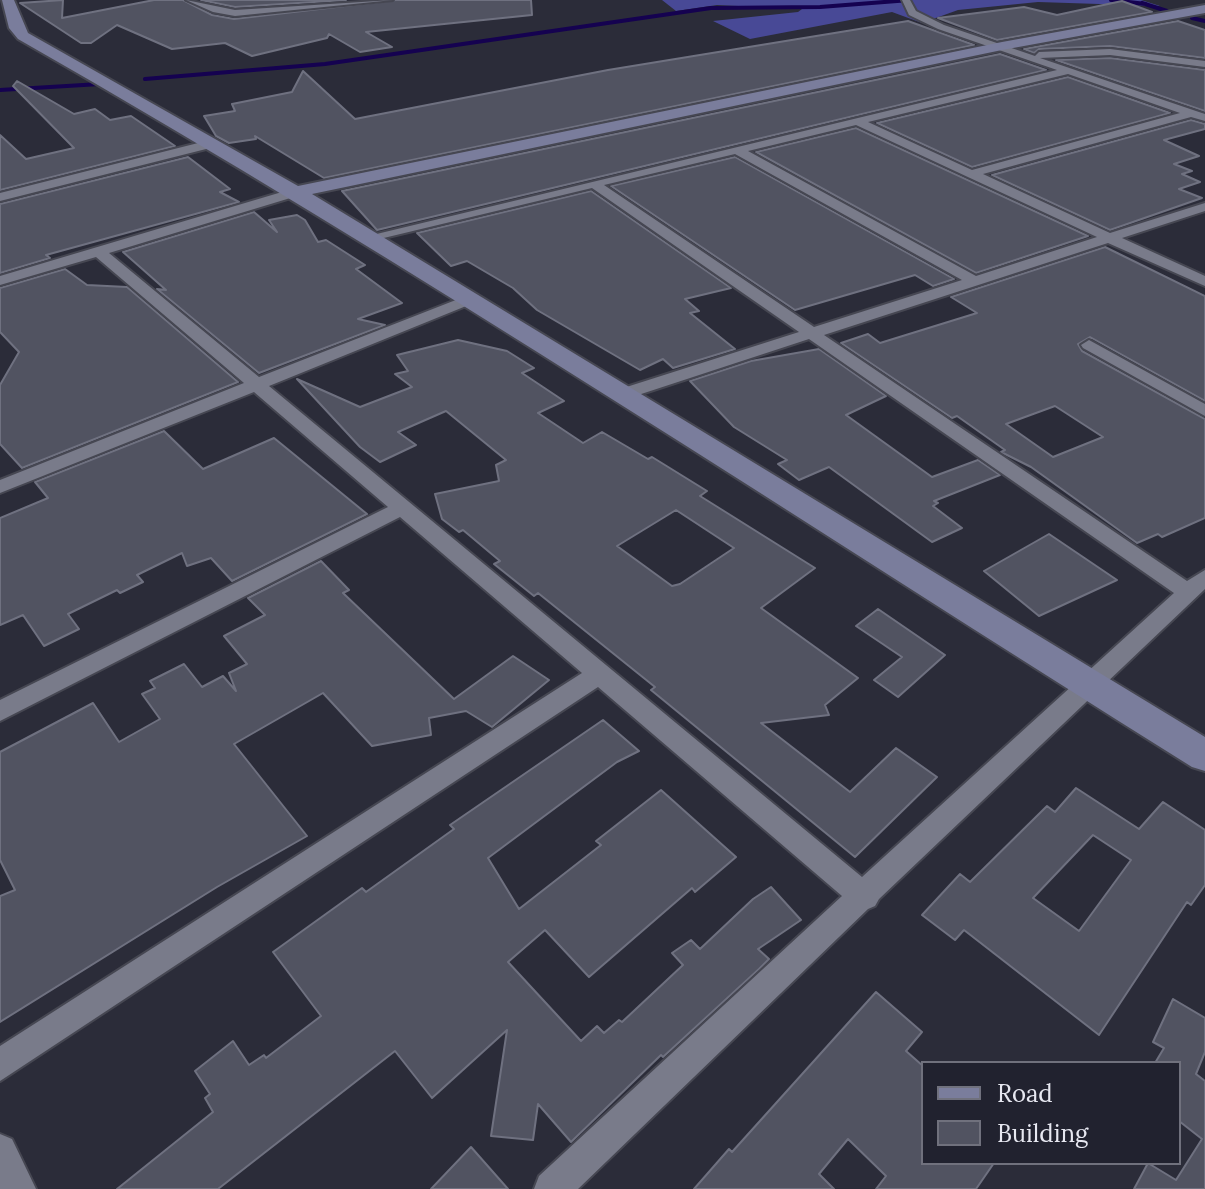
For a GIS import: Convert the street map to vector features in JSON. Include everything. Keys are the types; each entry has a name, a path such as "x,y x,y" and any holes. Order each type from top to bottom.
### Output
{"street":[{"path":"8,0 16,28 23,36 101,77 471,299 1205,756"},
{"path":"190,0 235,13 389,0"},
{"path":"906,0 912,13 930,23 1199,115"},
{"path":"0,281 292,193 1002,46 1205,9"},
{"path":"1032,56 1081,51 1205,64"},
{"path":"367,238 1072,70"},
{"path":"1147,98 1205,106"},
{"path":"970,174 1199,115"},
{"path":"857,121 1205,282"},
{"path":"0,197 210,144"},
{"path":"737,150 975,281"},
{"path":"552,1189 865,897 1086,684 1196,585 810,334 594,184"},
{"path":"623,394 1205,207"},
{"path":"99,252 865,897"},
{"path":"0,487 471,299"},
{"path":"1089,345 1205,411"},
{"path":"0,711 404,507"},
{"path":"0,1065 601,673"},
{"path":"0,1151 18,1189"}],"shaded area":[{"path":"662,0 1141,0 1160,6 1038,2 958,10 922,23 892,12 750,39 713,21 798,12 802,9 717,5 676,11"}],"building":[{"path":"63,0 62,18 154,0 183,0 212,15 234,19 396,0 531,0 532,15 366,32 392,47 360,52 329,34 327,38 252,56 225,43 172,49 117,25 91,43 81,43 20,3"},
{"path":"201,0 346,0 235,7"},
{"path":"1122,1 1152,12 997,40 938,18 1024,7 1057,15"},
{"path":"908,21 974,45 324,178 255,136 256,139 229,143 216,136 204,116 235,111 232,104 292,92 303,71 355,119 608,70"},
{"path":"1178,21 1205,30 1205,58 1110,46 1039,49 1034,53 1024,49"},
{"path":"1000,54 1046,70 377,230 342,191"},
{"path":"1110,58 1205,70 1205,111 1056,60"},
{"path":"1068,77 1170,113 972,167 877,123"},
{"path":"17,81 74,114 95,109 110,120 131,116 175,146 0,190 0,135 26,159 74,148 13,86"},
{"path":"1191,120 1205,124 1205,129 1164,140 1199,156 1174,164 1192,171 1182,174 1200,182 1179,189 1202,198 1110,230 992,175"},
{"path":"856,128 1088,236 976,273 756,152"},
{"path":"188,157 230,189 220,192 239,202 46,255 50,258 0,273 0,204"},
{"path":"735,157 954,279 933,286 915,275 795,310 611,186"},
{"path":"591,191 731,288 685,299 699,311 690,313 735,349 673,368 663,359 640,370 537,310 513,288 467,261 451,266 417,233"},
{"path":"254,212 277,232 269,220 297,215 305,220 318,242 326,240 365,265 356,269 402,303 358,319 385,325 259,373 157,289 166,290 123,252"},
{"path":"1105,247 1205,296 1205,401 1090,337 1078,344 1082,351 1205,419 1205,518 1162,537 1158,534 1137,543 1031,467 1001,452 1005,450 957,416 952,418 841,343 868,334 880,343 977,313 951,297","holes":["1055,406 1103,437 1053,457 1006,424"]},
{"path":"65,269 87,285 127,287 238,382 22,468 0,444 0,385 19,352 0,332 0,288"},
{"path":"458,340 507,351 534,368 522,373 564,401 538,413 583,443 602,432 648,459 652,457 707,491 700,496 815,568 761,608 858,678 825,705 829,715 761,723 850,792 896,748 937,777 855,857 651,690 655,687 538,593 534,596 494,564 500,561 463,530 459,532 442,519 435,494 499,481 496,465 506,460 446,411 398,432 416,445 380,462 360,447 297,379 360,407 412,387 395,374 408,371 397,355","holes":["676,510 734,548 680,584 672,586 617,546"]},
{"path":"819,349 886,396 846,415 932,477 978,460 1000,475 934,501 938,503 933,506 962,528 932,542 829,467 799,480 778,464 787,460 734,427 690,381 751,361"},
{"path":"164,431 203,469 274,438 367,514 232,581 211,558 187,566 182,553 137,575 143,582 120,593 117,590 68,614 79,629 44,646 23,615 0,625 0,518 48,498 35,482"},
{"path":"1049,534 1117,580 1039,616 984,571"},
{"path":"321,561 349,590 343,593 454,699 513,656 549,680 492,727 466,711 429,718 431,735 372,746 323,693 234,744 307,836 217,887 0,1022 0,896 15,890 0,860 0,752 93,703 119,742 160,719 142,694 155,688 150,681 184,664 202,687 223,676 236,691 229,673 247,664 224,636 265,615 248,598"},
{"path":"878,609 945,655 898,697 874,680 902,657 856,626"},
{"path":"603,720 639,751 617,762 488,858 519,909 601,845 596,841 661,790 736,857 695,892 692,888 589,977 545,930 508,962 581,1041 597,1026 604,1033 619,1020 622,1022 683,965 672,953 691,940 700,949 753,899 771,887 801,920 758,949 769,959 759,969 663,1057 661,1055 571,1142 538,1104 533,1140 491,1136 507,1030 432,1098 395,1051 218,1189 117,1189 213,1112 205,1098 210,1094 195,1071 233,1041 249,1065 264,1055 266,1058 321,1016 273,952 362,888 366,892 454,829 450,825"},
{"path":"1076,788 1139,829 1163,802 1205,830 1205,885 1191,905 1187,902 1099,1035 964,930 955,940 922,915 960,874 970,882 1047,806 1055,812","holes":["1093,835 1131,860 1079,931 1033,898"]},
{"path":"876,992 922,1032 906,1051 921,1064 921,1165 993,1165 976,1189 876,1189 886,1176 848,1139 819,1174 834,1189 694,1189 729,1149 732,1152"},
{"path":"1173,999 1205,1018 1205,1052 1196,1074 1205,1081 1205,1189 1134,1189 1147,1165 1176,1180 1202,1139 1181,1123 1181,1061 1156,1061 1164,1048 1153,1042"},
{"path":"471,1147 508,1189 431,1189"}],"waterway":[{"path":"145,79 325,64 711,8 820,7 910,0"},
{"path":"1111,0 1145,4"},
{"path":"1145,4 1167,11"},
{"path":"1192,18 1205,21"},
{"path":"0,90 100,84"}]}
